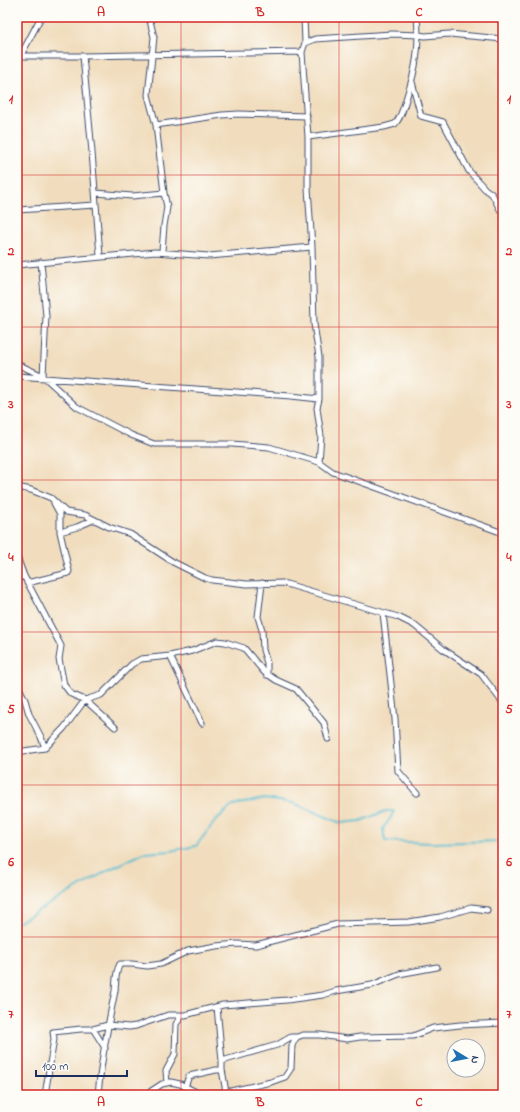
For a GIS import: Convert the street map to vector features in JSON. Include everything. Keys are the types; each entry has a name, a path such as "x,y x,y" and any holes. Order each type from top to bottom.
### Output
{"street":[{"path":"41,17 19,55 83,56 223,52 302,52"},
{"path":"149,17 154,37 148,91 153,118 156,125 167,207 162,251"},
{"path":"304,17 305,43 302,52 308,137 308,188 312,247 314,324 319,358 319,399 317,408 321,436 319,462"},
{"path":"308,137 384,127 395,124 403,110 412,81 418,50 419,35 417,17"},
{"path":"305,43 315,39 363,35 425,36 449,34 503,39"},
{"path":"83,56 96,193 100,256"},
{"path":"412,81 421,116 443,122 469,171 485,189 492,194 503,215"},
{"path":"156,125 222,115 239,114 306,116"},
{"path":"96,193 132,196 164,193"},
{"path":"17,210 96,205"},
{"path":"17,265 155,252 209,256 312,247"},
{"path":"41,262 46,316 44,377"},
{"path":"17,364 44,377 76,406 154,444 260,446 295,454 319,462 333,472 503,534"},
{"path":"17,376 319,399"},
{"path":"17,487 31,490 51,498 66,512 85,515 93,520 130,534 173,562 205,578 247,584 283,583 398,617 414,625 442,649 456,656 481,674 503,703"},
{"path":"27,583 68,573 69,570 60,532 60,514 51,498"},
{"path":"60,532 93,520"},
{"path":"17,557 27,583 61,646 59,659 64,686 71,694 85,700 115,727"},
{"path":"17,579 24,576"},
{"path":"262,583 258,617 262,630 263,650 267,663 267,675"},
{"path":"384,613 395,720 398,771 417,793"},
{"path":"17,752 45,748 64,728 85,700 101,695 132,664 142,659 170,656 192,651 217,641 244,648 267,675 296,689 324,723 328,739"},
{"path":"170,656 202,723"},
{"path":"17,683 25,700 29,714 45,748"},
{"path":"78,697 80,708"},
{"path":"98,1095 108,1025 120,964 147,966 161,964 188,951 216,946 256,945 338,924 409,922 440,917 471,908 487,910"},
{"path":"45,1095 54,1039 53,1032 81,1028 93,1029 108,1025 129,1027 168,1015 185,1015 217,1007 323,995 336,991 372,985 399,974 437,967"},
{"path":"217,1007 222,1070 227,1093"},
{"path":"167,1083 166,1070 175,1054 176,1024 179,1020 179,1015"},
{"path":"222,1061 304,1035 320,1035 348,1039 360,1037 413,1036 433,1028 503,1023"},
{"path":"93,1029 105,1048"},
{"path":"145,1095 162,1084 167,1083 175,1082 196,1092 227,1093 285,1077 291,1068 292,1046 297,1037"},
{"path":"188,1095 187,1088 189,1076 222,1070"}],"waterway":[{"path":"17,923 110,869 144,853 170,851 196,846 216,820 233,805 265,799 293,803 341,823 360,821 386,811 394,811 383,828 385,841 431,843 503,841"}]}
